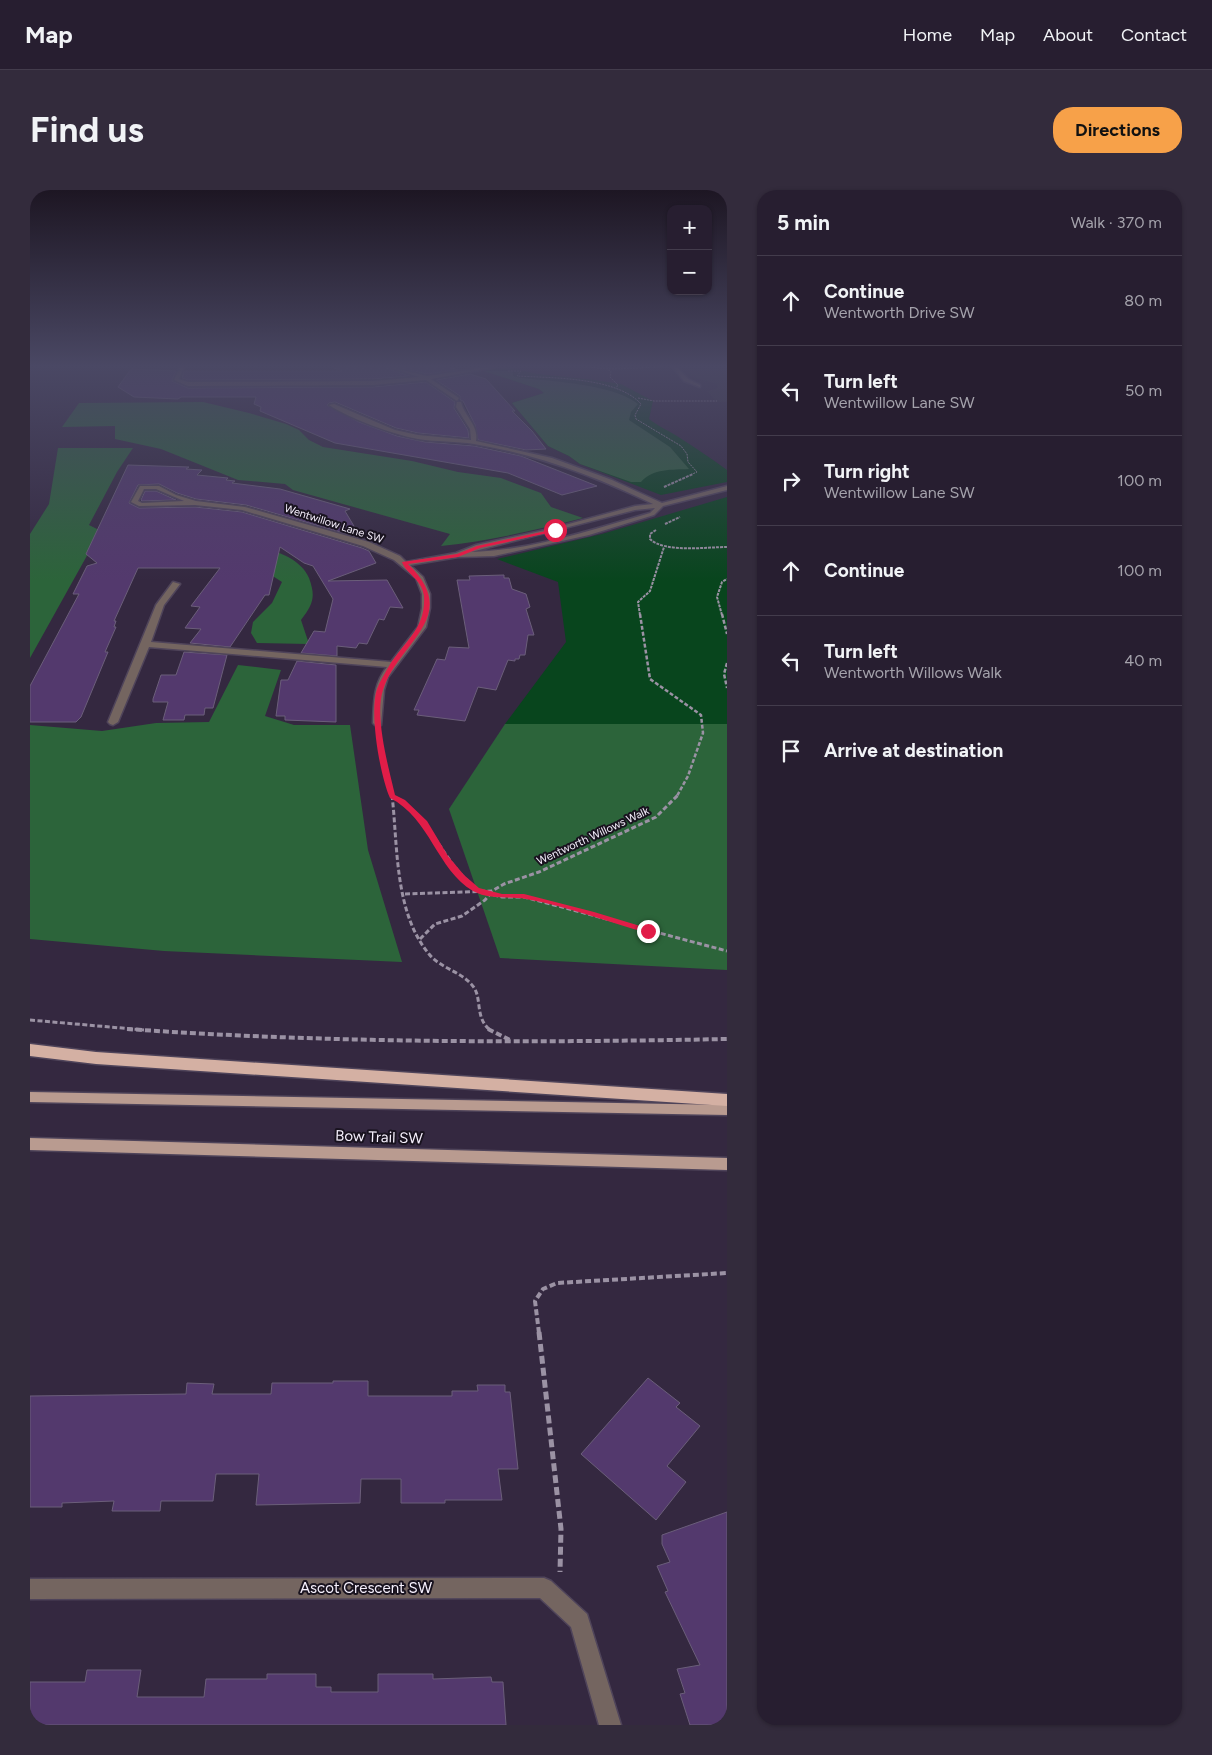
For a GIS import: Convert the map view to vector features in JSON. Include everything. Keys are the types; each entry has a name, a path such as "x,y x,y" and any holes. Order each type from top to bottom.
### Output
{"highway":[{"path":"30,1050 105,1059 727,1100"}],"main road":[{"path":"30,1097 727,1110"},
{"name":"Bow Trail SW","path":"30,1144 727,1164"}],"street":[{"path":"442,439 473,442 550,459 610,481 661,505"},
{"name":"Wentwillow Lane SW","path":"195,503 174,496 157,487 142,487 134,502 142,505 195,503 234,506 252,510 366,544 404,564 419,577 426,594 426,608 422,627 392,665 379,690 378,723"},
{"path":"458,555 479,547 555,530 635,508 661,505 727,488"},
{"path":"404,564 458,555 494,554 589,533 652,514 661,505"},
{"path":"113,722 146,644 157,611 167,591 176,584"},
{"path":"146,644 392,665"},
{"name":"Ascot Crescent SW","path":"30,1589 544,1588 580,1621 610,1725"}],"path":[{"path":"661,490 697,472 688,462 687,454 681,446 669,439"},
{"path":"681,516 650,534 650,539 655,544 664,547 727,547"},
{"name":"Wentworth Willows Walk","path":"420,939 435,924 462,916 504,884 539,872 656,817 677,796 688,776 703,733 701,715 687,702 665,691 650,679 638,602 650,591 664,547"},
{"path":"727,579 722,582 717,597 727,634"},
{"path":"727,663 724,674 727,688"},
{"path":"378,723 383,760 392,796 395,838 413,928 427,952 437,962 468,980 475,988 480,1014 488,1030 514,1042"},
{"path":"392,796 403,802 424,823 445,857 476,890 502,897 524,896 727,951"},
{"path":"405,894 484,892"},
{"path":"30,1020 124,1029 357,1040 514,1042 727,1039"},
{"path":"560,1602 561,1529 535,1301 542,1290 557,1283 727,1273"}],"green space":[{"path":"115,439 308,439 323,447 501,478 541,493 551,507 583,518 513,535 441,546 450,534 293,490 285,484 238,480 161,449"},
{"path":"542,439 680,439 727,470 727,482 661,495 580,464 569,456 548,446"},
{"path":"542,439 657,439 670,447 689,469 657,472 646,477 641,482 631,482 580,464 569,456 548,446"},
{"path":"58,448 133,448 117,472 89,525 101,531 252,545 271,550 301,566 309,578 313,595 311,605 301,620 309,644 257,643 251,633 253,622 272,603 282,582 268,573 89,552 30,658 30,534 49,504"},
{"path":"727,497 727,725 505,724 566,642 558,582 497,559 602,534"},
{"path":"238,665 281,670 265,716 294,725 350,725 368,850 402,962 164,951 30,939 30,725 102,731 156,723 209,722"},
{"path":"505,724 727,724 727,970 500,958 449,809"}],"building":[{"path":"325,439 409,439 425,442 474,446 521,456 597,486 562,495 508,473 335,443"},
{"path":"538,439 546,449 526,450 478,440"},
{"path":"128,465 189,467 186,469 202,470 197,475 228,478 226,480 235,481 232,483 280,489 350,509 345,511 361,538 246,505 196,499 177,493 159,484 138,485 129,503 139,508 195,507 242,512 362,548 369,551 376,563 328,581 387,580 403,608 390,607 384,620 379,619 367,644 359,643 356,648 337,646 337,656 301,653 314,631 325,632 333,599 313,566 304,563 280,547 269,595 265,595 230,647 190,643 201,629 185,628 200,607 191,606 220,568 138,568 114,621 116,621 114,627 116,627 105,652 108,652 81,717 76,722 30,722 30,686 79,594 73,594 87,566 97,563 86,554"},
{"path":"145,491 156,491 176,500 142,501"},
{"path":"504,575 504,578 509,578 512,589 526,594 530,607 526,609 534,635 528,635 525,655 520,655 519,659 515,659 515,661 508,660 496,690 478,687 465,721 417,715 419,710 414,710 437,659 445,660 449,647 469,648 457,580 470,580 469,576"},
{"path":"184,652 227,655 213,708 205,708 204,715 185,715 184,720 163,720 168,702 153,702 153,699 161,675 176,675"},
{"path":"297,661 336,665 336,722 285,720 285,716 276,716 281,680 288,680"},
{"path":"648,1378 680,1403 676,1407 700,1426 667,1466 686,1482 656,1520 581,1454"},
{"path":"333,1381 368,1381 368,1396 452,1396 452,1391 478,1391 477,1385 505,1385 505,1392 510,1392 518,1469 498,1469 502,1500 445,1500 445,1503 401,1503 401,1479 361,1479 360,1503 256,1505 259,1474 216,1474 213,1501 161,1501 160,1511 112,1511 114,1501 62,1503 62,1507 30,1507 30,1396 186,1394 187,1383 214,1384 212,1394 271,1394 272,1383 333,1383"},
{"path":"727,1512 727,1725 690,1725 680,1694 685,1693 677,1669 700,1665 665,1592 668,1591 657,1566 670,1562 662,1544 662,1535"},
{"path":"87,1670 141,1670 137,1697 204,1697 206,1679 267,1679 267,1674 316,1674 316,1687 331,1687 331,1692 378,1692 378,1674 433,1674 433,1679 491,1677 492,1682 503,1682 506,1725 30,1725 30,1682 85,1682"}],"route":[{"path":"555,530 479,547 458,555 404,564 419,577 426,594 426,608 422,627 392,665 384,677 379,690 378,723 383,760 392,796 403,802 424,823 445,857 476,890 502,897 524,896 592,913 648,931"}]}
